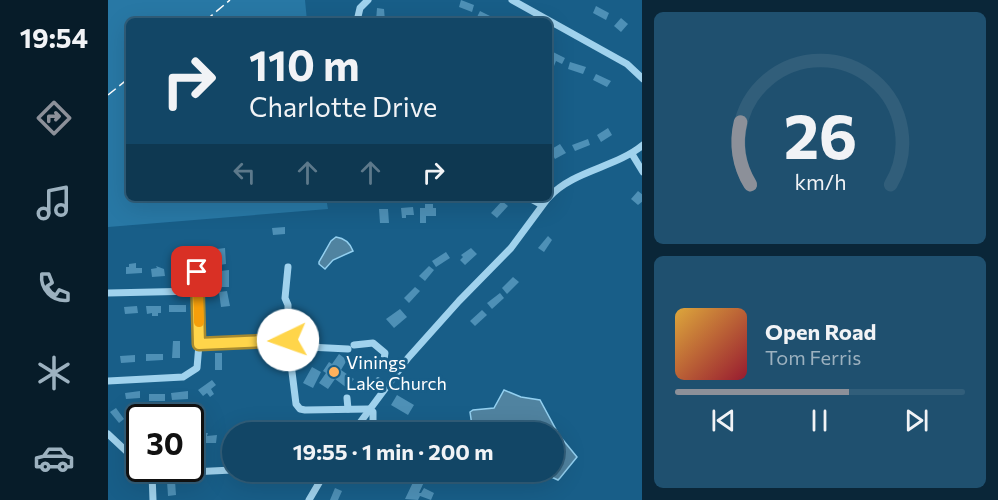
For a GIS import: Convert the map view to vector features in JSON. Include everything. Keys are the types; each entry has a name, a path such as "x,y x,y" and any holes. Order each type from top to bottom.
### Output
{"street":[{"path":"358,18 360,8 368,0"},
{"path":"512,0 544,18"},
{"path":"552,22 627,64 642,79"},
{"path":"552,195 565,182 632,154 642,145"},
{"path":"632,154 642,172"},
{"path":"535,201 542,205"},
{"path":"362,422 386,387 438,324 511,248 546,201"},
{"path":"108,381 183,377 197,368 199,344 196,254"},
{"path":"288,267 285,298 288,305 294,395 298,407 309,411 348,409 371,411 380,417"},
{"path":"108,293 198,291"},
{"path":"199,344 289,343 351,347 373,344 385,353 383,366"},
{"path":"378,381 386,387"},
{"path":"347,398 348,409"},
{"path":"371,411 374,422"},
{"path":"108,434 126,451"},
{"path":"204,471 222,470"},
{"path":"152,482 153,500"},
{"path":"309,500 320,482"}],"shaded area":[{"path":"108,0 305,0 307,18 126,18 126,201 327,201 328,209 108,227"},
{"path":"336,237 346,241 353,251 333,260 325,269 319,262 331,241"},
{"path":"504,390 521,397 540,400 552,422 472,422 470,412 473,410 494,408"},
{"path":"564,441 577,457 564,473"}],"building":[{"path":"461,0 474,5 472,12 459,7"},
{"path":"596,6 609,13 606,20 593,13"},
{"path":"377,8 384,9 385,18 376,18"},
{"path":"480,11 494,18 479,18 477,17"},
{"path":"621,18 628,24 621,32 614,26"},
{"path":"552,52 565,58 562,64 556,61 554,66 552,65"},
{"path":"570,62 586,67 583,74 568,69"},
{"path":"596,74 611,81 607,87 593,80"},
{"path":"608,128 612,135 601,142 597,135"},
{"path":"588,139 590,145 575,151 572,145"},
{"path":"560,144 566,153 555,159 552,149"},
{"path":"638,191 642,194 642,202 638,205 631,199"},
{"path":"502,201 508,206 497,218 491,213"},
{"path":"425,204 433,204 433,208 436,208 436,216 426,216 426,223 420,223 420,208 425,208"},
{"path":"413,207 414,215 406,215 406,218 402,218 401,208"},
{"path":"379,209 388,209 389,223 380,223"},
{"path":"285,227 285,234 273,235 272,228"},
{"path":"548,236 552,240 544,252 538,248"},
{"path":"225,248 226,264 219,265 217,249"},
{"path":"471,248 477,254 465,265 460,260 463,257 461,255"},
{"path":"446,252 450,258 436,267 432,261"},
{"path":"136,263 136,268 142,268 142,273 126,274 126,267"},
{"path":"156,266 164,269 165,276 152,277 151,269 157,268"},
{"path":"429,266 434,270 425,281 419,276"},
{"path":"229,270 229,287 221,287 220,271"},
{"path":"513,277 519,282 507,294 502,288"},
{"path":"415,287 420,291 409,303 404,298"},
{"path":"227,291 230,306 221,307 219,292"},
{"path":"500,293 504,298 492,309 487,303"},
{"path":"169,305 186,305 186,312 169,312"},
{"path":"137,306 138,313 125,314 124,307"},
{"path":"146,306 161,306 161,313 158,313 158,316 152,316 152,313 147,314"},
{"path":"400,309 407,317 394,328 386,319"},
{"path":"482,310 487,315 475,326 470,321"},
{"path":"173,341 180,341 180,358 172,358"},
{"path":"215,353 222,353 222,370 215,370"},
{"path":"146,354 163,354 163,360 146,361"},
{"name":"Vinings Lake Church","path":"339,354 347,360 341,370 354,379 347,388 335,379 328,389 319,383 326,373 323,371 329,362 332,364"},
{"path":"135,355 135,362 121,363 120,356"},
{"path":"312,367 321,372 313,388 303,383"},
{"path":"212,380 216,385 211,389 214,394 210,397 207,393 203,396 198,390"},
{"path":"140,391 140,398 126,399 125,393"},
{"path":"188,391 188,399 172,400 171,393"},
{"path":"149,394 165,394 165,401 149,401"},
{"path":"397,395 414,405 408,415 391,405"},
{"path":"116,408 124,419 119,423 110,412"},
{"path":"204,433 208,433 207,436 217,435 216,443 204,443"},
{"path":"167,482 175,482 176,495 168,496"},
{"path":"413,482 424,482 419,493 424,488 434,493 431,500 420,496 418,500 405,499"},
{"path":"335,488 342,491 338,500 330,500"}],"railway":[{"path":"209,18 230,0"},
{"path":"108,95 126,80"}],"slow traffic":[{"path":"198,289 199,322"}],"place":[{"name":"Vinings Lake Church","path":"334,372"}],"route":[{"path":"197,272 199,344 288,340"}]}
